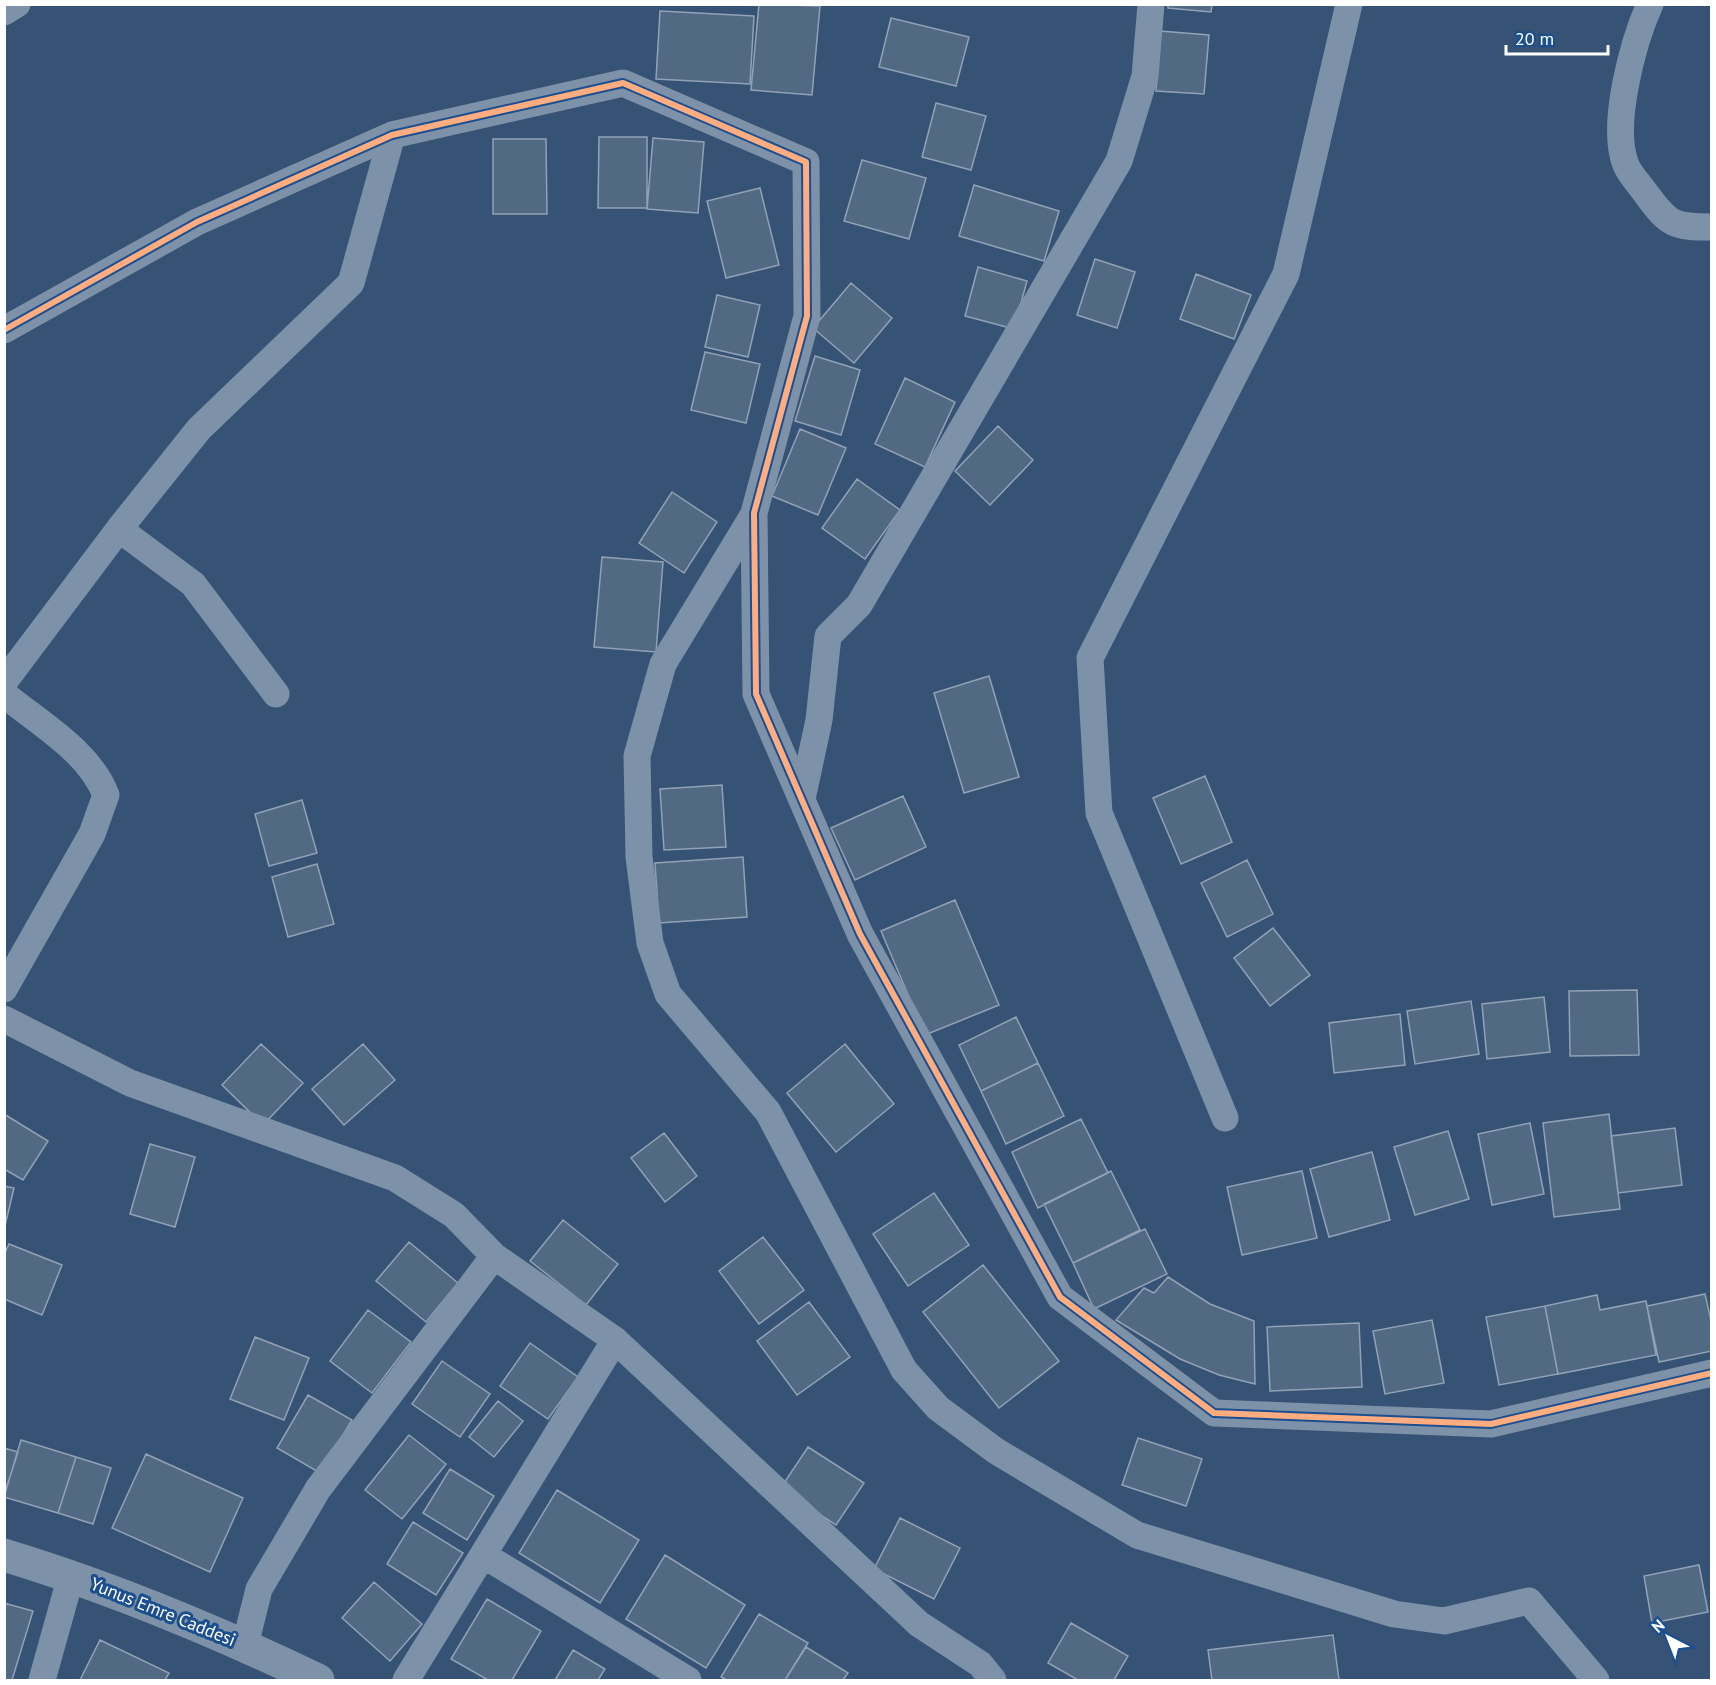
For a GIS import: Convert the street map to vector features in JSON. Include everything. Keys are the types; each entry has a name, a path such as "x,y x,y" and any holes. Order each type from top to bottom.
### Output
{"street":[{"path":"4,12 17,4"},
{"path":"802,800 819,720 828,636 859,605 1119,161 1145,76 1151,4"},
{"path":"1225,1118 1099,813 1090,658 1286,274 1349,4"},
{"path":"1650,4 1638,30 1618,126 1626,165 1665,219 1688,227 1712,227"},
{"path":"4,330 197,222 392,135 623,82 806,162 807,316 754,513 756,694 860,934 1060,1297 1214,1413 1491,1424 1712,1373"},
{"path":"4,682 119,529 200,429 351,283 392,135"},
{"path":"754,513 663,664 637,756 639,857 650,943 668,994 768,1112 904,1370 938,1408 996,1451 1137,1535 1394,1614 1444,1621 1529,1601 1596,1680"},
{"path":"119,529 193,584 276,694"},
{"path":"4,694 80,756 99,776 106,795 92,834 4,989"},
{"path":"4,1019 130,1083 395,1178 454,1215 494,1256 615,1340 919,1624 980,1664 993,1680"},
{"path":"245,1645 259,1589 318,1490 494,1256"},
{"path":"406,1680 615,1340"},
{"name":"Yunus Emre Caddesi","path":"4,1555 139,1600 245,1645 318,1680"},
{"path":"484,1556 688,1680"},
{"path":"42,1680 71,1576"}],"building":[{"path":"759,4 820,6 812,95 751,90"},
{"path":"1168,4 1212,4 1211,12 1168,8"},
{"path":"660,11 754,16 750,84 656,79"},
{"path":"891,18 969,37 956,86 879,67"},
{"path":"1160,31 1209,35 1204,94 1156,91"},
{"path":"936,103 986,116 971,170 922,157"},
{"path":"599,137 647,137 647,208 598,208"},
{"path":"653,138 704,142 698,213 647,209"},
{"path":"493,139 546,139 547,214 493,214"},
{"path":"862,160 926,178 909,239 844,221"},
{"path":"974,185 1059,211 1044,261 959,236"},
{"path":"760,188 779,265 726,278 707,201"},
{"path":"1095,259 1135,272 1117,328 1077,315"},
{"path":"978,267 1027,281 1014,329 965,316"},
{"path":"1196,274 1251,295 1234,339 1180,319"},
{"path":"851,283 892,318 854,363 813,328"},
{"path":"717,295 760,305 748,357 705,347"},
{"path":"705,352 760,364 746,423 691,410"},
{"path":"815,356 860,370 841,435 795,421"},
{"path":"905,378 955,402 925,467 875,444"},
{"path":"998,426 1033,460 990,505 955,471"},
{"path":"800,429 846,448 818,515 772,496"},
{"path":"857,479 900,510 865,559 822,528"},
{"path":"672,492 717,522 684,573 639,543"},
{"path":"602,557 663,562 656,652 594,647"},
{"path":"989,676 1019,777 964,793 934,693"},
{"path":"1205,776 1232,842 1181,864 1153,798"},
{"path":"722,785 726,847 664,850 660,789"},
{"path":"903,796 926,847 855,880 831,828"},
{"path":"302,800 317,853 269,866 255,814"},
{"path":"743,857 747,917 659,923 655,863"},
{"path":"1247,860 1273,914 1227,937 1201,883"},
{"path":"317,864 334,924 288,937 272,877"},
{"path":"955,900 999,1005 925,1035 881,931"},
{"path":"1273,928 1310,975 1270,1006 1234,958"},
{"path":"1637,990 1639,1055 1570,1056 1569,991"},
{"path":"1544,997 1550,1052 1487,1059 1482,1004"},
{"path":"1471,1001 1479,1054 1415,1064 1407,1011"},
{"path":"1400,1014 1405,1065 1334,1073 1329,1023"},
{"path":"1016,1017 1038,1063 981,1091 959,1045"},
{"path":"261,1044 303,1083 263,1125 222,1085"},
{"path":"363,1044 395,1080 344,1125 312,1089"},
{"path":"845,1044 894,1104 836,1152 787,1093"},
{"path":"1038,1063 1064,1116 1006,1144 981,1091"},
{"path":"4,1114 48,1141 23,1180 4,1169"},
{"path":"1609,1114 1620,1209 1554,1217 1543,1123"},
{"path":"1081,1119 1108,1173 1038,1208 1012,1152"},
{"path":"1530,1123 1544,1194 1492,1205 1478,1134"},
{"path":"1675,1128 1682,1185 1618,1193 1611,1136"},
{"path":"1448,1131 1469,1199 1415,1215 1394,1147"},
{"path":"664,1133 697,1176 665,1202 631,1158"},
{"path":"150,1144 195,1157 175,1227 130,1214"},
{"path":"1372,1152 1390,1220 1329,1237 1310,1169"},
{"path":"1111,1171 1140,1230 1073,1263 1044,1204"},
{"path":"1302,1171 1317,1238 1242,1255 1227,1187"},
{"path":"4,1186 14,1188 4,1230"},
{"path":"934,1193 969,1245 908,1286 873,1234"},
{"path":"563,1220 618,1264 586,1305 530,1261"},
{"path":"1145,1229 1167,1274 1094,1309 1073,1263"},
{"path":"763,1237 804,1290 759,1324 719,1271"},
{"path":"409,1242 458,1283 426,1322 376,1281"},
{"path":"9,1244 62,1265 42,1315 4,1299 4,1255"},
{"path":"983,1265 1059,1361 999,1408 923,1312"},
{"path":"1168,1277 1210,1304 1254,1321 1255,1384 1219,1375 1180,1359 1116,1320 1144,1288 1154,1293"},
{"path":"1705,1294 1712,1325 1712,1351 1659,1362 1647,1306"},
{"path":"1597,1295 1600,1310 1646,1301 1656,1355 1558,1374 1545,1306"},
{"path":"809,1302 850,1357 797,1395 757,1341"},
{"path":"1545,1306 1558,1374 1499,1385 1486,1317"},
{"path":"368,1310 411,1342 372,1393 330,1361"},
{"path":"1432,1320 1444,1383 1385,1394 1373,1331"},
{"path":"1359,1323 1362,1387 1270,1391 1267,1327"},
{"path":"255,1337 309,1358 284,1420 230,1399"},
{"path":"530,1343 578,1377 548,1419 500,1386"},
{"path":"442,1361 490,1394 460,1437 412,1404"},
{"path":"308,1395 352,1420 320,1473 277,1448"},
{"path":"498,1401 523,1421 494,1457 469,1437"},
{"path":"409,1435 446,1464 402,1519 365,1490"},
{"path":"1138,1438 1202,1459 1186,1506 1122,1485"},
{"path":"21,1440 76,1457 58,1513 4,1497"},
{"path":"808,1447 864,1483 836,1525 780,1489"},
{"path":"4,1448 18,1452 4,1495"},
{"path":"146,1454 243,1498 210,1572 112,1528"},
{"path":"76,1457 111,1468 93,1524 58,1513"},
{"path":"450,1469 494,1496 467,1540 423,1513"},
{"path":"557,1490 639,1540 600,1603 519,1553"},
{"path":"900,1518 960,1548 934,1599 874,1569"},
{"path":"413,1522 463,1553 436,1595 387,1564"},
{"path":"665,1555 745,1605 706,1668 626,1619"},
{"path":"1699,1565 1708,1612 1652,1623 1644,1576"},
{"path":"374,1582 422,1624 390,1661 342,1618"},
{"path":"487,1599 541,1631 512,1680 488,1680 451,1659"},
{"path":"4,1603 33,1611 12,1680 4,1680"},
{"path":"759,1614 808,1643 785,1680 727,1680 721,1677"},
{"path":"1071,1623 1128,1656 1114,1680 1078,1680 1048,1663"},
{"path":"1333,1635 1339,1680 1212,1680 1208,1650"},
{"path":"100,1640 169,1673 165,1680 80,1680"},
{"path":"806,1647 848,1673 843,1680 785,1680"},
{"path":"573,1650 605,1669 598,1680 555,1680"}],"cycle path":[{"path":"4,330 197,222 392,135 623,83 806,162 807,316 754,513 756,694 860,934 1060,1297 1214,1413 1491,1424 1712,1373"}]}
